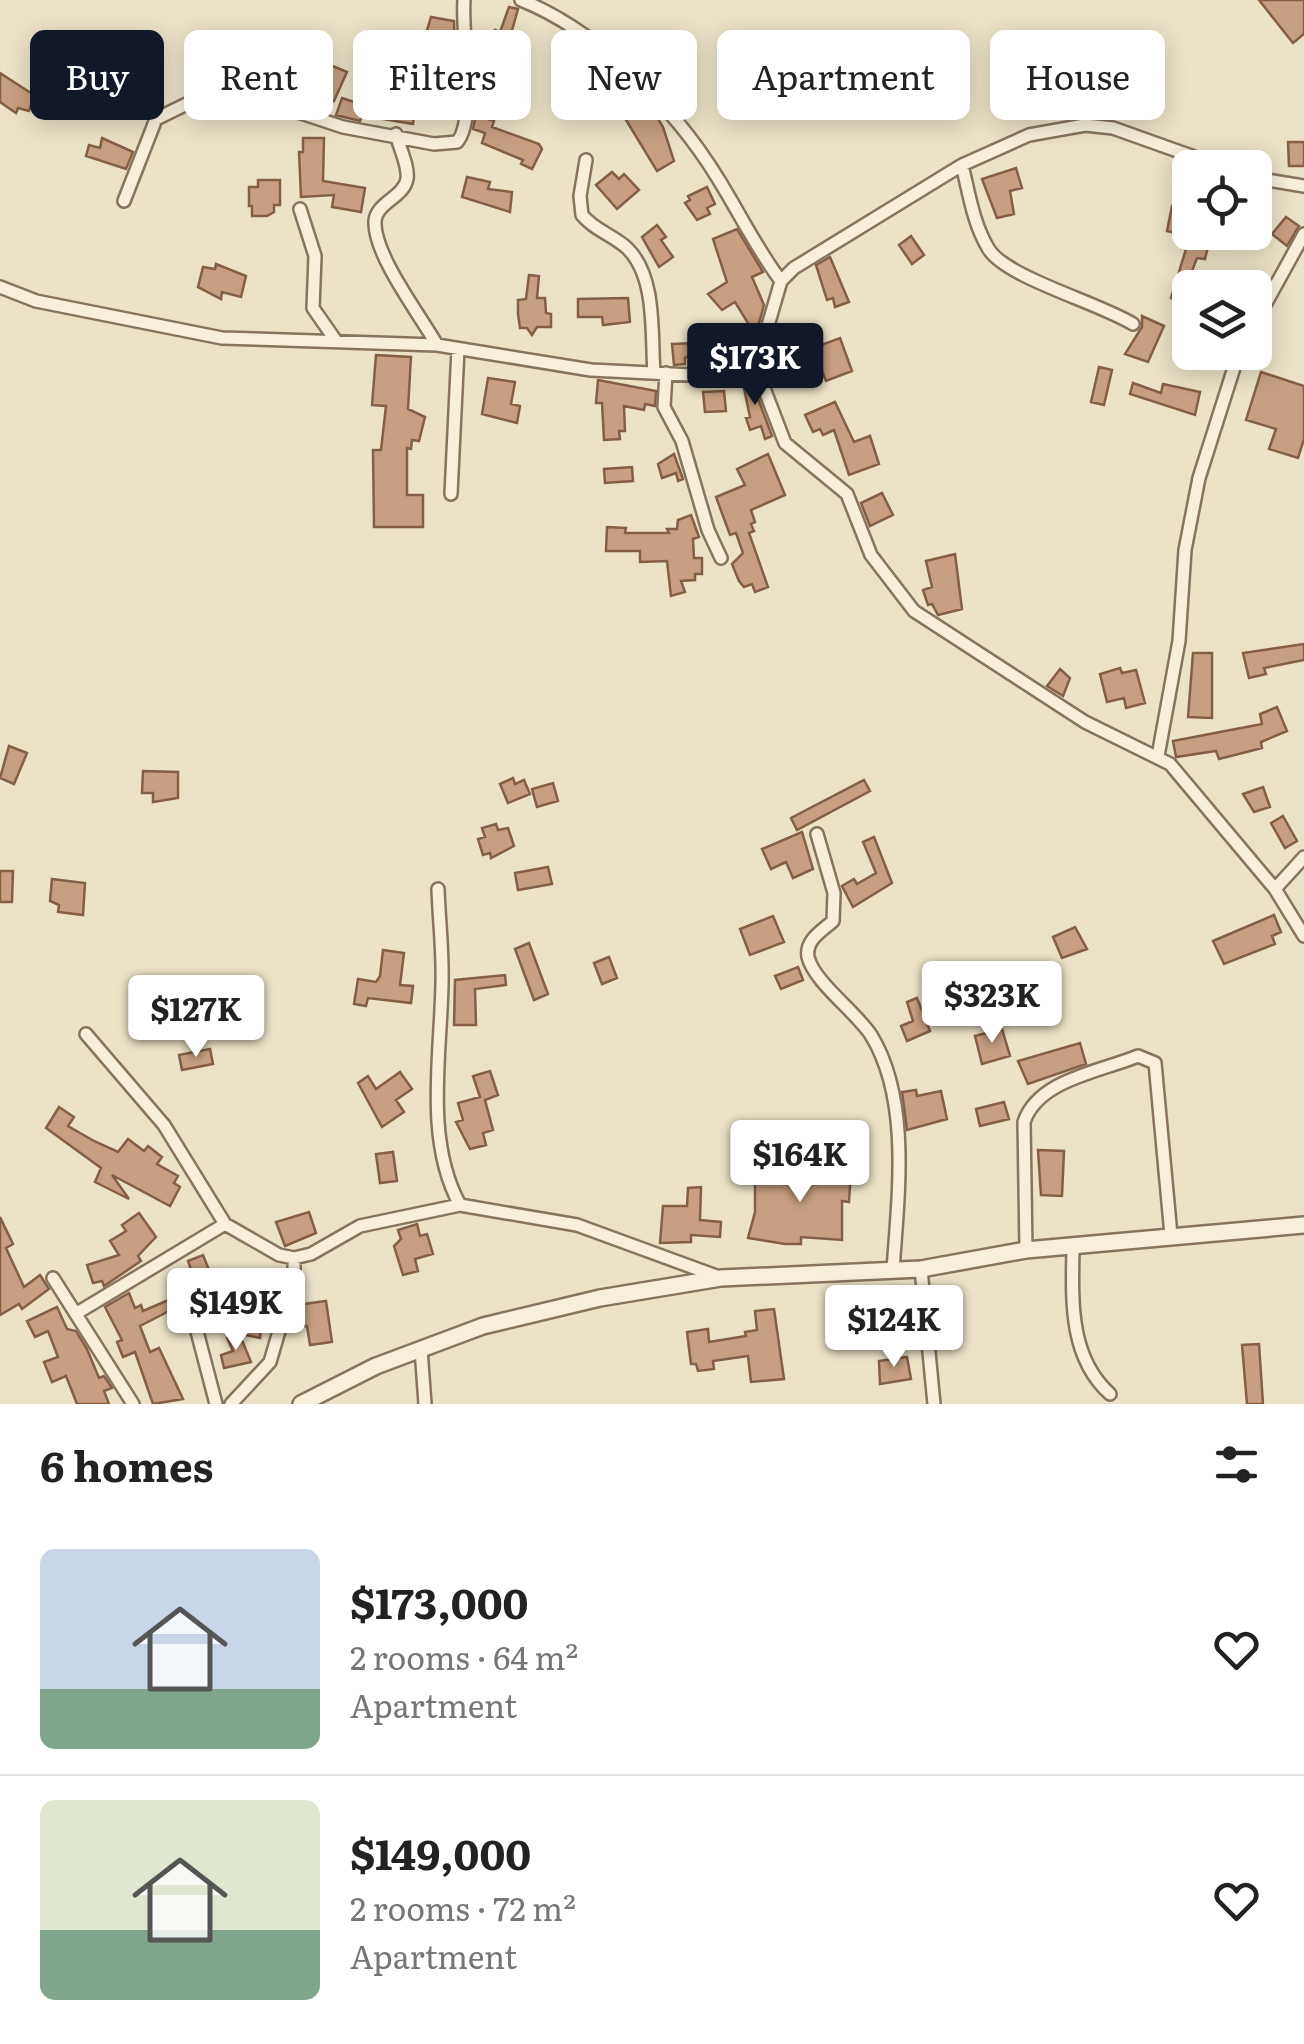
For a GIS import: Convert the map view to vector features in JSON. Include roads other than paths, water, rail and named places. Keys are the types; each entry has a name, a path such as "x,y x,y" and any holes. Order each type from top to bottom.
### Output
{"street":[{"path":"124,201 156,119 203,96 238,92 343,128 448,144 464,134 468,108 462,56 464,0"},
{"path":"521,0 588,39 649,90 716,175 758,250 781,281"},
{"path":"0,287 36,301 222,338 436,345 591,370 711,376 731,370 751,354 767,329 781,281 816,251 962,165 1028,135 1085,125 1132,132 1179,150"},
{"path":"396,134 406,184 378,212 374,224 402,287 436,345"},
{"path":"586,160 582,215 626,246 646,280 664,407 682,441 708,530 721,558"},
{"path":"962,165 976,220 995,258 1018,274 1095,302 1133,324"},
{"path":"1272,181 1304,186"},
{"path":"300,209 315,256 313,308 336,341"},
{"path":"1272,292 1304,234"},
{"path":"451,494 458,350"},
{"path":"751,354 785,444 847,494 871,555 892,588 914,611 1085,722 1158,756 1190,786 1276,889 1304,936"},
{"path":"1158,756 1179,641 1185,550 1198,478 1233,370"},
{"path":"817,834 834,893 833,921 810,942 807,953 812,966 868,1030 892,1082 898,1192 893,1270"},
{"path":"1276,889 1304,857"},
{"path":"438,889 442,976 438,1105 445,1170 460,1206"},
{"path":"86,1034 164,1125 225,1224 279,1255 294,1258 360,1226 460,1206 577,1225 720,1278"},
{"path":"1026,1250 1024,1122 1030,1104 1046,1090 1138,1056 1154,1062 1159,1079 1163,1182 1171,1234"},
{"path":"78,1313 225,1224"},
{"path":"301,1404 421,1349 483,1326 600,1298 720,1278 921,1269 1026,1250 1304,1225"},
{"path":"1074,1248 1074,1318 1082,1355 1090,1376 1110,1394"},
{"path":"231,1404 270,1362 294,1280 294,1258"},
{"path":"921,1269 934,1404"},
{"path":"53,1278 133,1404"},
{"path":"194,1320 214,1404"},
{"path":"421,1349 425,1404"}]}
